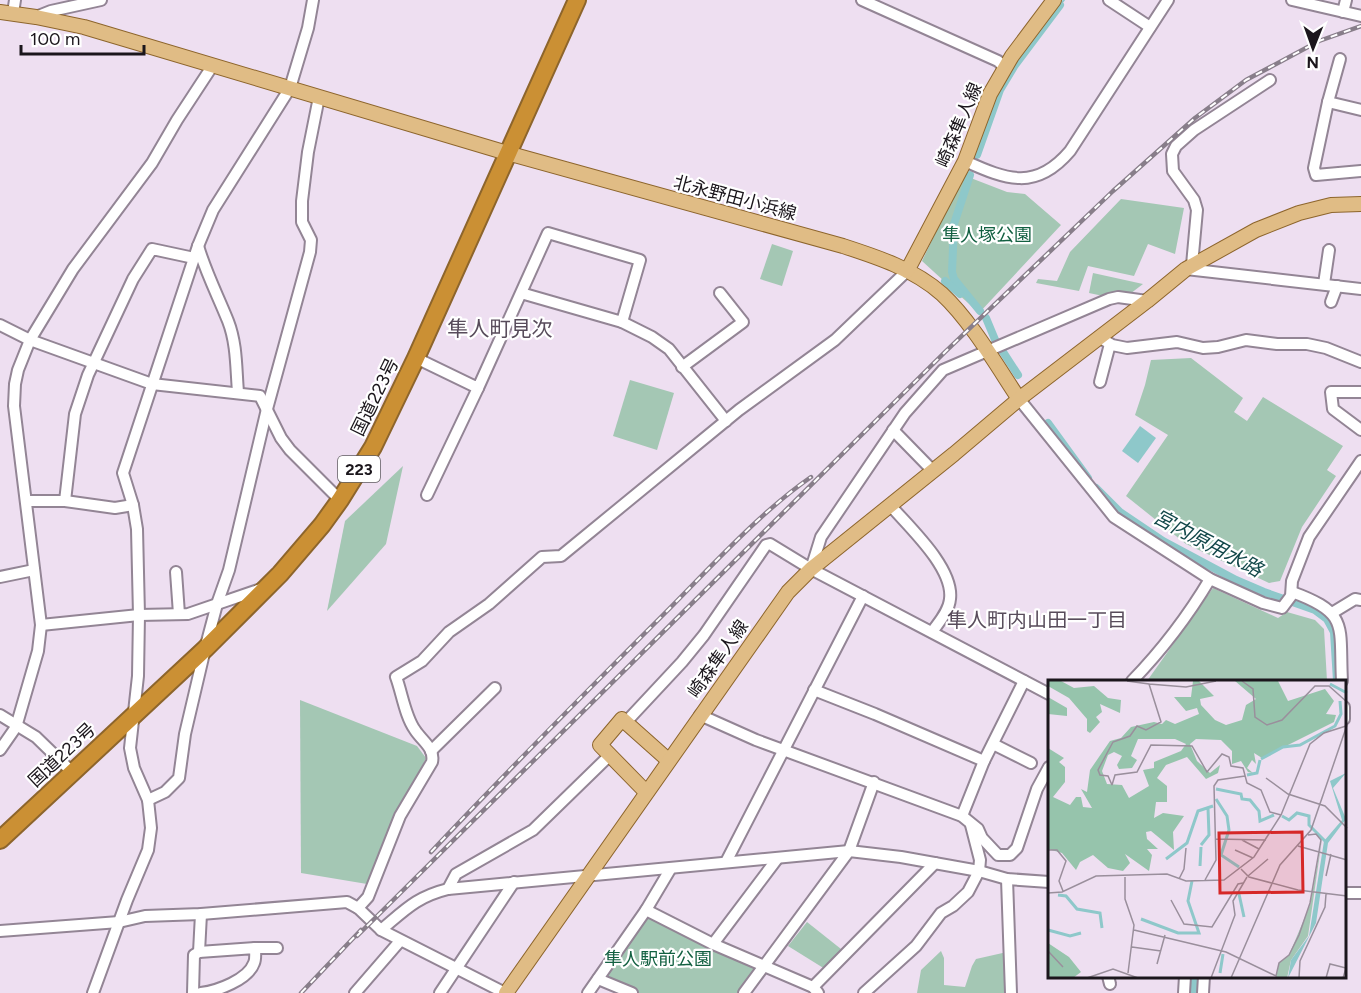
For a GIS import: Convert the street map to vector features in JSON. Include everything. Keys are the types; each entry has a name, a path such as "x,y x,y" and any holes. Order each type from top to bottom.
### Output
{"highway":[{"name":"国道223号","path":"0,840 205,649 300,552 340,500 373,447 416,358 577,0"}],"main road":[{"name":"崎森隼人線","path":"907,271 965,161 987,102 1005,68 1050,2"},
{"name":"北永野田小浜線","path":"9,9 84,27 507,153 880,258 907,271 942,294 987,350 1019,399"},
{"path":"1019,399 1105,341 1189,267 1256,230 1299,213 1331,205 1361,204"},
{"name":"崎森隼人線","path":"505,993 788,592 811,569 1019,399"},
{"path":"646,792 600,745 622,719 668,760"}],"street":[{"path":"36,17 51,11 101,0"},
{"path":"93,993 148,850 151,828 148,800 134,768 130,748 135,712 139,615 137,529 133,505 123,473 198,246 213,210 290,88 308,28 313,0"},
{"path":"862,0 998,61 1005,68"},
{"path":"1109,0 1150,27"},
{"path":"965,161 996,175 1017,179 1030,178 1047,172 1061,161 1070,151 1168,0"},
{"path":"1292,0 1361,16"},
{"path":"1343,12 1346,0"},
{"path":"1340,59 1314,168 1316,175 1361,171"},
{"path":"0,750 16,727 38,651 41,625 14,406 18,370 30,339 73,269 152,163 213,65"},
{"path":"1270,80 1194,130 1176,146 1172,154 1173,171 1194,200 1197,210 1189,267 1361,288"},
{"path":"148,800 165,792 179,778 185,735 205,649 229,570 267,409 310,252 311,240 302,222 302,201 308,152 319,98"},
{"path":"1328,102 1361,110"},
{"path":"427,495 548,233 640,260 622,322"},
{"path":"198,246 205,271 229,323 235,346 238,392"},
{"path":"65,501 75,414 93,362 133,279 152,249 194,258"},
{"path":"1324,284 1329,250"},
{"path":"358,908 368,897 400,816 432,762 431,751 414,729 396,677 422,661 449,632 489,604 542,557 561,556 726,421 835,340 907,271"},
{"path":"1331,302 1337,286"},
{"path":"521,293 622,322 652,337 669,349 726,421"},
{"path":"682,367 743,322 720,293"},
{"path":"811,569 821,537 904,413 943,370 1109,299 1118,297 1147,302"},
{"path":"0,325 30,339 152,384 260,396 281,438 290,450 340,500"},
{"path":"1100,382 1105,341 1127,348 1177,342 1203,348 1218,347 1246,340 1278,344 1307,344 1326,348 1361,362"},
{"path":"416,358 478,388"},
{"path":"1361,392 1331,392 1333,409 1361,430"},
{"path":"1019,399 1114,517 1210,579 1263,603 1282,608 1292,592 1292,581 1309,537 1361,461"},
{"path":"893,430 933,471"},
{"path":"26,501 65,501 115,508 133,505"},
{"path":"890,505 940,565 949,584 950,603 932,632"},
{"path":"626,722 704,635 766,545 770,544 811,569 1048,693"},
{"path":"0,577 34,570"},
{"path":"176,572 179,614"},
{"path":"1133,680 1151,662 1191,611 1210,579"},
{"path":"41,625 139,615 188,614 264,588"},
{"path":"1292,592 1320,603 1337,620 1340,631 1342,680"},
{"path":"726,862 863,596"},
{"path":"1332,613 1355,599 1361,600"},
{"path":"962,816 984,761 1024,681"},
{"path":"431,751 495,688"},
{"path":"814,690 984,761"},
{"path":"0,715 16,727 36,737 72,772"},
{"path":"700,715 783,750 962,816 978,829 982,838 998,855 1010,855 1017,848 1037,789 1048,769"},
{"path":"993,744 1031,763"},
{"path":"448,889 456,873 533,830 609,755"},
{"path":"744,993 849,851 874,782"},
{"path":"864,993 916,946 941,913 953,906 968,892 979,871 980,860 971,825"},
{"path":"381,930 416,901 429,894 448,889 849,851 935,863 1007,879 1048,882"},
{"path":"713,944 777,859"},
{"path":"646,910 713,944 816,990 935,863"},
{"path":"588,993 646,910 672,868"},
{"path":"1007,879 1011,993"},
{"path":"440,993 514,882"},
{"path":"0,931 119,922 145,916 201,914 347,902 358,908 381,930 400,941 505,993"},
{"path":"200,952 201,914"},
{"path":"355,993 400,941"},
{"path":"201,993 213,992 230,985 244,975 254,963 255,948"},
{"path":"193,993 194,955 200,952 277,948"},
{"path":"1184,993 1185,978"},
{"path":"1203,993 1204,978"},
{"path":"598,979 632,993"}],"green space":[{"name":"隼人塚公園","path":"963,175 1007,192 1025,194 1061,225 979,313 922,261"},
{"path":"1121,199 1184,208 1175,254 1148,244 1134,276 1088,266 1079,291 1036,283 1038,279 1057,281 1070,252"},
{"path":"772,244 793,251 782,286 760,279"},
{"path":"1093,273 1143,284 1122,300 1089,293"},
{"path":"1191,358 1243,398 1234,412 1247,421 1263,397 1343,446 1327,470 1336,476 1302,527 1280,581 1269,583 1186,544 1126,496 1168,435 1135,415 1151,360"},
{"path":"630,380 674,393 657,450 613,436"},
{"path":"403,466 386,544 327,611 345,521"},
{"path":"1213,588 1278,618 1287,612 1315,620 1324,629 1327,680 1148,680"},
{"path":"300,700 417,746 426,758 367,884 301,873"},
{"name":"隼人駅前公園","path":"647,917 760,967 741,993 637,993 602,978"},
{"path":"807,922 841,949 825,969 788,946"},
{"path":"941,951 944,958 944,985 965,987 976,959 1007,952 1008,993 917,993 921,970"}],"shaded area":[{"path":"1140,426 1156,438 1138,463 1122,451"}],"waterway":[{"name":"宮内原用水路","path":"1060,5 1064,0"},
{"name":"宮内原用水路","path":"977,155 1000,90 1015,65 1060,5"},
{"name":"宮内原用水路","path":"970,175 954,224 952,272 954,279 980,311"},
{"name":"宮内原用水路","path":"945,281 960,294"},
{"name":"宮内原用水路","path":"986,318 996,342"},
{"name":"宮内原用水路","path":"1003,352 1018,375"},
{"name":"宮内原用水路","path":"1048,423 1088,478"},
{"name":"宮内原用水路","path":"1096,488 1120,512 1163,541 1236,580 1315,610 1327,619 1334,632 1337,680"},
{"name":"宮内原用水路","path":"1194,993 1195,978"}],"railway":[{"path":"357,936 945,352 1113,191 1195,118 1246,80 1319,41 1361,26"},
{"path":"431,852 546,732 735,542 772,507 811,477"},
{"path":"301,993 361,930"}],"district":[{"name":"隼人町見次","path":"500,329"},
{"name":"隼人町内山田一丁目","path":"1037,620"}]}
